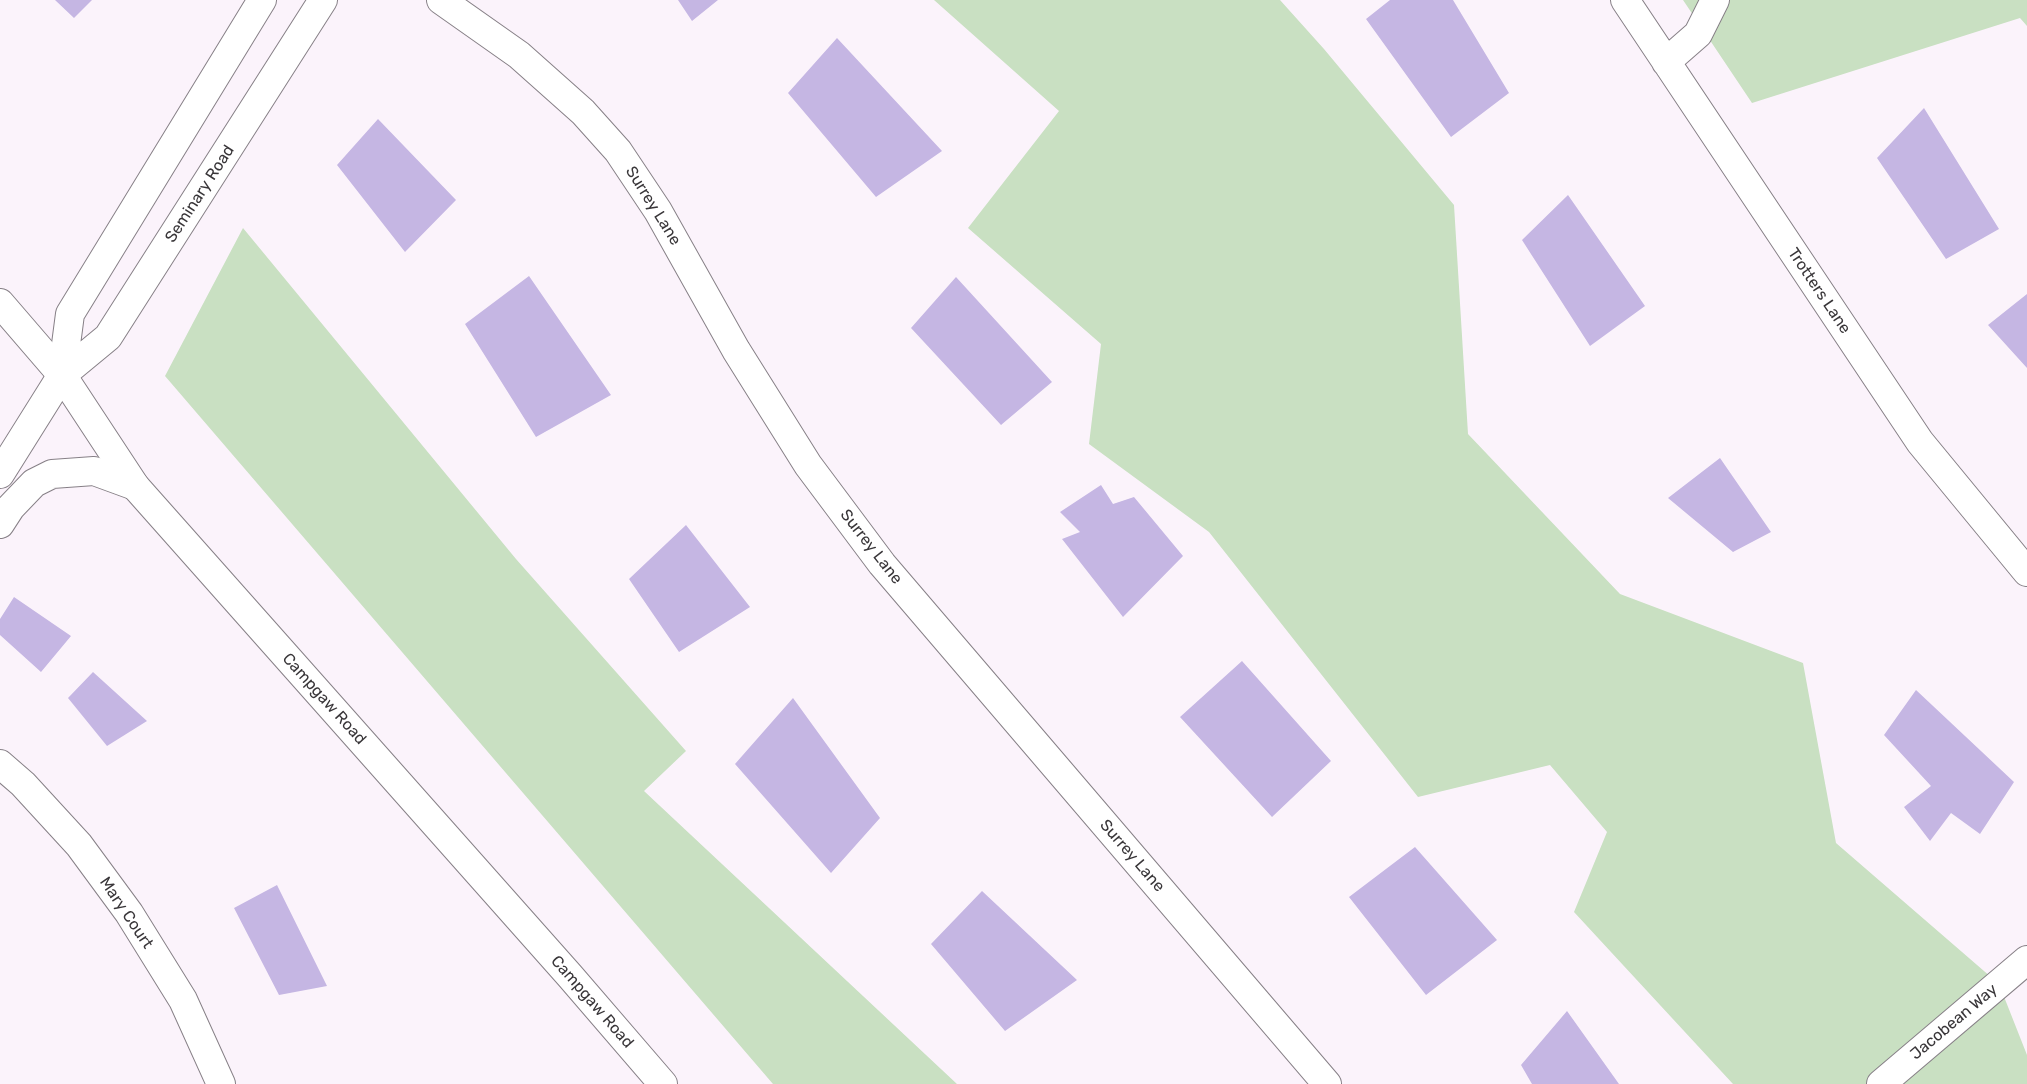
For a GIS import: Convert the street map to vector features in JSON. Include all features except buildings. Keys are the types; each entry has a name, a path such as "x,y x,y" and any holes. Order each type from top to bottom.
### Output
{"street":[{"name":"Seminary Road","path":"62,375 70,314 262,0"},
{"name":"Seminary Road","path":"0,474 62,375 108,337 323,0"},
{"name":"Surrey Lane","path":"440,0 519,55 583,112 618,151 658,211 736,350 808,465 882,564 1327,1084"},
{"name":"Trotters Lane","path":"1625,0 1920,442 2027,572"},
{"path":"1666,62 1698,34 1715,0"},
{"name":"Campgaw Road","path":"0,303 62,375 135,486 570,976 663,1084"},
{"path":"0,524 11,507 34,483 52,474 94,471 135,486"},
{"name":"Mary Court","path":"0,764 23,784 79,845 128,913 183,1000 221,1084"},
{"name":"Jacobean Way","path":"1881,1084 2027,960"}],"green space":[{"path":"934,0 1280,0 1324,49 1454,205 1468,434 1620,594 1803,663 1836,843 1999,984 2027,1055 2027,1084 1733,1084 1574,912 1607,832 1550,765 1418,797 1209,532 1089,444 1101,344 968,228 1059,111"},
{"path":"1683,0 2027,0 2027,26 2020,18 1752,103"},
{"path":"243,228 516,559 686,751 644,791 957,1084 773,1084 165,376"}]}
